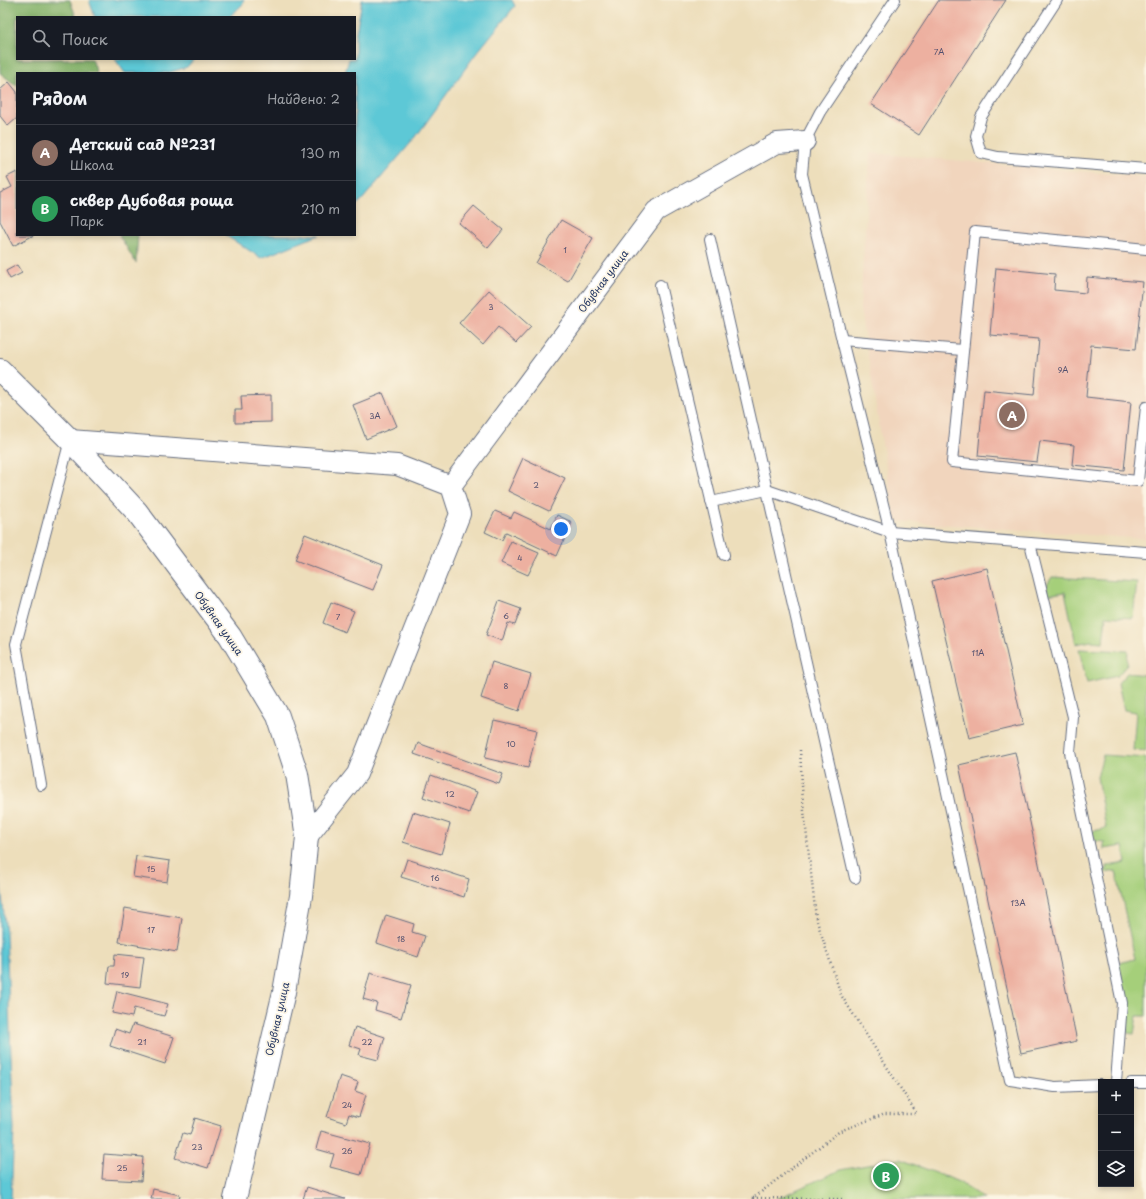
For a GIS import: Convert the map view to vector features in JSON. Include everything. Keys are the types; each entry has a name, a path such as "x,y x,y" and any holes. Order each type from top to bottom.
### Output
{"main road":[{"name":"Обувная улица","path":"0,370 70,440 137,512 226,630 278,716 297,774 307,838 301,896 284,992 235,1199"}],"street":[{"name":"Обувная улица","path":"451,486 656,211 776,143 805,141"},
{"path":"70,440 397,465 451,486 460,514 357,774 307,838"}],"lane":[{"path":"895,0 820,112 805,141 802,174 890,532 1010,1080 1055,1087 1098,1085"},
{"path":"1057,0 981,117 976,136 981,153 998,157 1146,169"},
{"path":"1146,249 975,232 952,462 1138,481 1146,407"},
{"path":"710,239 855,878"},
{"path":"660,285 724,555"},
{"path":"842,340 962,350"},
{"path":"41,785 16,644 70,440"},
{"path":"711,502 767,490 890,532 1146,552"},
{"path":"1030,543 1073,717 1070,752 1122,1003 1116,1079"},
{"path":"1134,1083 1146,1083"}],"path":[{"path":"752,1198 840,1131 885,1114 917,1114 840,995 816,918 803,802 800,750"},
{"path":"752,1198 842,1199"}],"shaded area":[{"path":"870,153 1146,177 1146,539 895,521 860,309"}],"green space":[{"path":"0,0 70,0 76,16 16,16 16,60 92,60 97,72 16,72 16,85 0,73"},
{"path":"120,236 138,236 136,263"},
{"path":"1052,577 1137,582 1133,618 1106,616 1103,642 1091,641 1076,644 1065,592 1047,595 1047,585"},
{"path":"1079,649 1128,651 1127,665 1117,676 1087,683"},
{"path":"1127,673 1146,675 1146,751 1133,750 1136,712 1124,710 1118,683"},
{"path":"1103,755 1146,758 1146,1016 1137,1016 1134,1034 1127,1033 1127,1010 1118,963 1135,959 1116,871 1100,874 1099,872 1107,870 1107,866 1126,863 1123,846 1104,849 1104,842 1095,841 1090,832 1106,828 1097,777"},
{"path":"900,1159 959,1182 984,1199 776,1199 840,1170"}],"water":[{"path":"89,0 244,0 243,4 230,16 95,16"},
{"path":"362,0 512,0 515,6 475,55 415,138 356,205 356,72 345,72 349,60 356,60 356,33"},
{"path":"116,60 193,60 187,67 170,72 124,72"},
{"path":"227,236 316,236 261,258"},
{"path":"0,877 6,933 14,1129 11,1199 0,1199"}],"building":[{"path":"939,0 1006,0 919,135 871,104"},
{"path":"9,82 16,91 16,119 8,126 0,116 0,90"},
{"path":"16,172 16,236 32,236 13,246 0,221 0,193 12,187 7,177"},
{"path":"474,206 503,230 488,248 459,223"},
{"path":"561,220 593,238 568,281 536,263"},
{"path":"17,265 22,273 10,279 6,271"},
{"path":"996,268 1055,274 1054,290 1086,293 1087,277 1143,282 1136,349 1091,345 1086,397 1131,402 1124,470 1072,465 1074,445 1040,441 1037,462 978,456 984,390 1034,395 1039,339 990,335"},
{"path":"489,290 531,327 516,343 498,327 483,345 459,323"},
{"path":"383,393 397,426 366,439 353,405"},
{"path":"271,395 271,422 235,423 235,410 242,410 241,396"},
{"path":"523,458 565,478 549,511 508,491"},
{"path":"495,511 511,518 514,512 551,529 557,515 572,522 557,556 506,532 502,540 485,532"},
{"path":"305,534 383,565 373,590 295,560"},
{"path":"511,541 539,553 528,575 501,563"},
{"path":"987,568 1023,725 969,738 932,581"},
{"path":"499,601 521,609 515,625 508,623 502,641 486,635"},
{"path":"331,602 354,611 345,632 323,623"},
{"path":"492,662 531,674 519,711 481,698"},
{"path":"494,720 537,730 528,768 485,758"},
{"path":"418,743 503,774 499,784 414,754"},
{"path":"1015,752 1077,1041 1021,1053 959,765"},
{"path":"431,775 477,792 469,813 423,797"},
{"path":"413,812 450,824 441,854 403,842"},
{"path":"136,856 170,861 167,882 133,877"},
{"path":"407,859 469,879 464,897 401,877"},
{"path":"125,908 182,918 177,952 119,942"},
{"path":"386,915 414,924 412,932 425,936 418,957 377,943"},
{"path":"115,954 144,957 140,987 107,983 109,966 114,966"},
{"path":"370,973 411,985 401,1018 375,1010 377,1003 363,999"},
{"path":"117,991 168,1004 164,1016 134,1008 132,1017 112,1013"},
{"path":"133,1024 174,1037 165,1064 110,1046 115,1029 129,1034"},
{"path":"355,1027 385,1037 378,1060 359,1055 361,1049 349,1045"},
{"path":"340,1076 358,1082 355,1091 366,1095 359,1117 349,1114 346,1123 327,1117"},
{"path":"195,1118 221,1126 208,1168 175,1158 183,1133 190,1135"},
{"path":"321,1131 370,1144 361,1175 330,1167 334,1154 316,1149"},
{"path":"104,1154 143,1157 141,1181 102,1179"},
{"path":"307,1187 345,1199 303,1199"},
{"path":"153,1189 180,1195 179,1199 151,1199"}],"place":[{"name":"Детский сад №231","path":"1012,415"},
{"name":"сквер Дубовая роща","path":"886,1176"}]}
